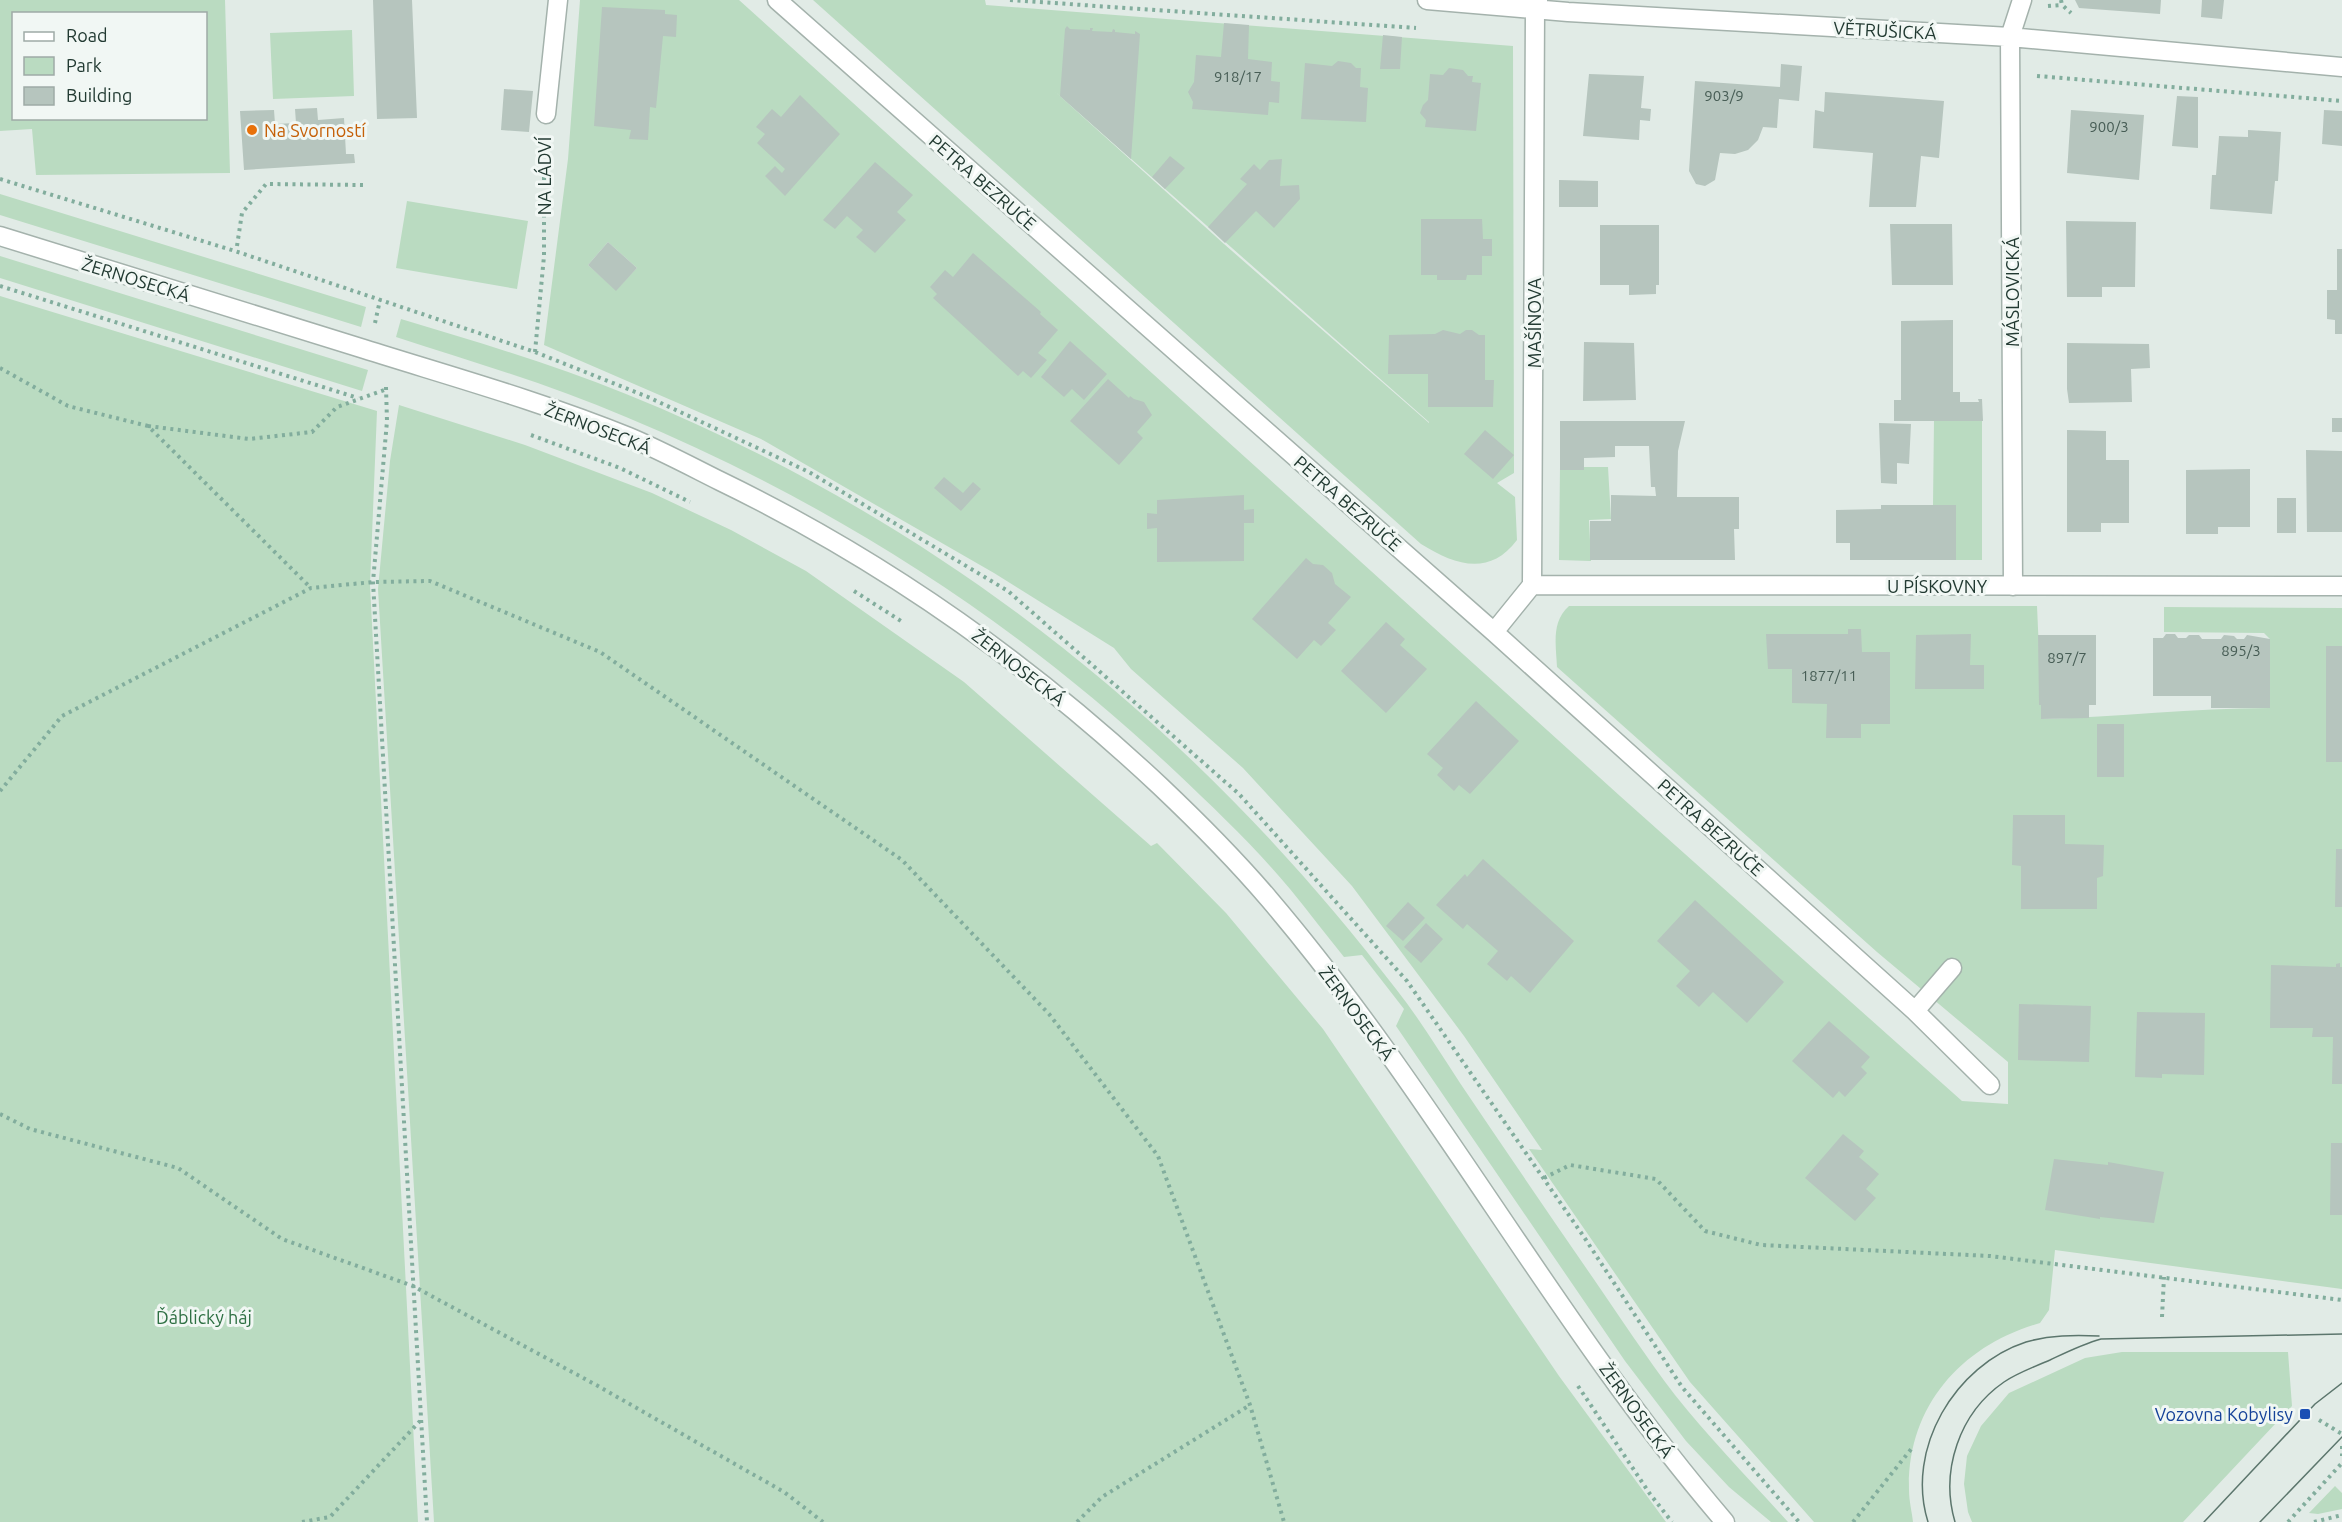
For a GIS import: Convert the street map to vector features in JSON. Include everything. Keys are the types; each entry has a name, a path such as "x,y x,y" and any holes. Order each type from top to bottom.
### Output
{"street":[{"name":"NA LÁDVÍ","path":"546,114 558,0"},
{"name":"PETRA BEZRUČE","path":"777,0 1494,632 1916,1011 1990,1085"},
{"name":"VĚTRUŠICKÁ","path":"1427,0 1536,5 2010,37 2342,67"},
{"name":"MÁSLOVICKÁ","path":"2013,586 2010,37 2022,0"},
{"name":"MAŠÍNOVA","path":"1532,585 1536,5"},
{"name":"ŽERNOSECKÁ","path":"0,236 506,393 632,438 788,514 894,577 978,634 1101,731 1200,825 1269,899 1366,1022 1540,1276 1678,1468 1725,1522"},
{"path":"1494,632 1532,585"},
{"name":"U PÍSKOVNY","path":"1532,585 2342,586"},
{"path":"1916,1011 1952,968"}],"path":[{"path":"1010,0 1428,29"},
{"path":"2033,75 2342,101"},
{"name":"NA LÁDVÍ","path":"380,300 535,352 544,256 543,150 546,114"},
{"path":"0,179 235,251 380,300 374,329"},
{"path":"237,246 242,213 266,184 363,185"},
{"path":"0,286 359,398"},
{"path":"0,368 68,406 148,426 249,439 312,432 337,407 386,388 397,392"},
{"path":"383,378 386,388 387,421 373,582 427,1522"},
{"path":"148,426 311,588"},
{"path":"531,435 620,468 695,504"},
{"path":"0,791 62,716 311,588 373,582 430,581 600,652 902,860 1049,1014 1158,1156 1250,1405 1284,1522"},
{"path":"851,589 910,627"},
{"path":"0,1114 30,1129 178,1168 282,1239 413,1286 598,1386 784,1492 823,1522"},
{"path":"1544,1178 1570,1165 1656,1179 1705,1231 1761,1245 1990,1256 2342,1300"},
{"path":"2162,1317 2164,1277"},
{"path":"1578,1385 1650,1494 1672,1522"},
{"path":"1077,1522 1102,1497 1250,1405"},
{"path":"302,1522 330,1517 421,1420"},
{"path":"2319,1420 2342,1434"},
{"path":"2342,1446 2342,1456"},
{"path":"1853,1522 1912,1448"},
{"path":"2288,1522 2342,1463"},
{"path":"2313,1522 2342,1515"}],"green space":[{"path":"0,0 225,0 230,173 36,175 32,129 0,131"},
{"path":"580,0 739,0 1620,796 1962,1101 2008,1104 2008,1062 1877,952 1557,667 1556,634 1563,612 1569,606 2037,606 2042,719 2269,708 2270,639 2264,633 2164,632 2164,607 2342,608 2342,1289 2055,1250 2049,1310 2040,1323 2012,1333 1986,1347 1964,1363 1944,1383 1929,1406 1918,1432 1911,1460 1909,1494 1913,1522 1814,1522 1690,1382 1529,1149 1542,1150 1464,1036 1352,886 1243,768 1131,669 1114,648 994,573 761,439 544,345 568,159","holes":["608,242 637,268 616,290 588,265"]},
{"path":"813,0 985,0 986,5 1513,46 1514,473 1497,483 1515,497 1517,540 1506,552 1495,559 1471,564 1446,557 1421,544","holes":["1052,89 1429,422 1224,244"]},
{"path":"352,30 354,96 273,99 270,33"},
{"path":"0,194 366,307 361,327 0,215"},
{"path":"407,201 528,221 517,289 396,268"},
{"path":"0,256 368,370 362,391 0,278"},
{"name":"Ďáblický háj","path":"0,296 377,411 370,585 418,1522 0,1522"},
{"path":"401,319 543,363 626,394 740,445 849,502 953,567 1052,639 1145,717 1234,802 1318,892 1396,989 1664,1381 1702,1428 1788,1522 1771,1522 1729,1487 1686,1441 1625,1361 1396,1026 1404,1009 1362,955 1344,957 1290,889 1250,844 1115,717 1052,665 986,616 918,570 848,527 776,487 598,405 396,337"},
{"path":"399,405 525,445 652,493 731,530 806,571 964,682 1151,846 1157,843 1226,913 1323,1029 1559,1376 1666,1522 434,1522 378,589 390,461"},
{"path":"1934,420 1982,420 1982,560 1956,560 1956,506 1933,505"},
{"path":"1560,467 1608,467 1611,519 1589,520 1591,561 1559,560"},
{"path":"2122,1352 2288,1352 2292,1406 2183,1522 1972,1522 1968,1512 1964,1484 1967,1456 1981,1426 2009,1393 2085,1358"},
{"path":"2335,1486 2342,1493 2342,1509 2318,1514 2309,1513"}],"building":[{"path":"373,0 412,0 417,118 377,119"},
{"path":"2075,0 2161,0 2160,14 2079,8"},
{"path":"2202,0 2224,0 2222,19 2201,17"},
{"path":"602,7 665,10 665,14 677,15 676,37 663,36 656,108 650,107 648,140 629,139 631,130 594,126"},
{"path":"1224,23 1249,25 1248,59 1272,62 1271,81 1280,82 1279,103 1269,102 1268,115 1192,109 1193,102 1188,92 1194,82 1196,55 1221,57"},
{"path":"1067,26 1070,29 1090,30 1093,28 1092,31 1112,32 1113,29 1115,32 1135,34 1135,31 1140,34 1131,159 1060,96"},
{"path":"1383,35 1402,37 1400,69 1380,69"},
{"path":"1338,61 1351,63 1356,68 1361,68 1360,87 1368,88 1366,122 1301,119 1305,63 1332,66"},
{"path":"1781,64 1802,66 1799,101 1779,99 1777,128 1763,127 1758,140 1748,150 1735,154 1720,153 1715,180 1705,186 1696,184 1689,171 1695,81 1780,87"},
{"path":"1449,68 1463,70 1468,76 1473,76 1472,82 1481,83 1476,131 1425,127 1426,120 1420,113 1428,100 1430,74 1443,75"},
{"path":"1589,74 1644,76 1641,108 1651,109 1650,121 1640,120 1639,140 1583,136"},
{"path":"504,89 533,91 529,132 501,130"},
{"path":"1825,92 1944,101 1939,158 1921,156 1916,207 1869,207 1873,153 1813,148 1815,110 1824,112"},
{"path":"800,95 840,134 785,196 765,176 775,166 782,173 785,169 757,143 765,134 756,127 772,109 781,117"},
{"path":"2177,96 2198,97 2198,148 2172,146"},
{"path":"317,108 318,120 344,118 346,154 354,154 355,163 244,170 240,111 274,110 275,124 296,123 295,109"},
{"path":"2071,110 2144,115 2139,180 2067,173"},
{"path":"2324,110 2342,111 2342,146 2322,144"},
{"path":"2248,130 2281,132 2278,181 2275,181 2272,214 2210,209 2212,175 2216,175 2219,136 2248,137"},
{"path":"1170,156 1185,168 1165,189 1152,177"},
{"path":"1282,159 1280,186 1299,185 1300,199 1274,228 1256,211 1225,243 1208,227 1247,184 1240,179 1254,164 1260,170 1269,160"},
{"path":"875,162 913,195 897,212 906,220 875,253 856,237 863,230 847,216 835,229 823,220"},
{"path":"1559,180 1598,181 1598,207 1559,207"},
{"path":"1421,219 1482,219 1483,239 1492,239 1492,256 1482,256 1482,275 1467,275 1466,280 1437,280 1437,275 1421,275"},
{"path":"2066,221 2136,222 2135,287 2102,287 2102,297 2067,297"},
{"path":"1890,224 1952,224 1953,285 1892,285"},
{"path":"1600,225 1659,225 1659,285 1656,285 1656,294 1629,295 1629,285 1600,285"},
{"path":"608,242 637,268 616,291 588,265"},
{"path":"2337,249 2342,249 2342,334 2335,334 2335,320 2327,319 2327,290 2337,290"},
{"path":"973,253 1041,312 1040,314 1058,330 1038,353 1047,360 1031,378 1023,371 1018,376 933,298 937,294 930,287 945,270 953,277"},
{"path":"1953,320 1953,392 1960,392 1960,402 1979,402 1978,399 1982,399 1983,421 1894,421 1894,400 1901,400 1901,321"},
{"path":"1443,330 1460,334 1466,330 1472,330 1479,335 1485,335 1485,380 1494,380 1493,407 1428,407 1428,374 1388,374 1389,335 1435,334"},
{"path":"1070,341 1107,374 1084,400 1072,389 1064,397 1041,377"},
{"path":"1584,342 1634,343 1636,400 1583,401"},
{"path":"2067,343 2149,344 2150,368 2131,369 2132,402 2069,403"},
{"path":"1108,379 1129,398 1130,396 1144,402 1152,415 1137,432 1143,438 1119,465 1070,421"},
{"path":"2332,418 2342,418 2342,432 2332,432"},
{"path":"1560,421 1685,421 1678,451 1677,497 1739,497 1739,529 1734,529 1735,560 1590,560 1590,521 1611,521 1611,495 1656,496 1655,487 1651,487 1649,446 1615,446 1615,457 1584,458 1584,470 1560,470"},
{"path":"1879,423 1911,424 1909,464 1897,463 1897,484 1881,483"},
{"path":"1485,430 1514,455 1493,479 1464,454"},
{"path":"2067,430 2106,431 2106,460 2129,460 2129,523 2101,523 2101,532 2067,532"},
{"path":"2306,450 2342,451 2342,532 2307,532"},
{"path":"2250,469 2250,527 2218,527 2218,534 2186,534 2186,470"},
{"path":"944,477 963,493 973,482 981,489 961,511 934,488"},
{"path":"1244,495 1244,510 1254,509 1254,523 1244,523 1244,561 1157,562 1157,528 1147,529 1147,513 1157,514 1157,500"},
{"path":"2277,498 2296,498 2296,533 2277,533"},
{"path":"1881,505 1956,505 1956,560 1850,560 1850,543 1836,543 1836,510 1881,509"},
{"path":"1306,558 1313,564 1323,565 1332,573 1335,584 1351,597 1328,623 1336,630 1321,646 1314,640 1297,659 1252,619"},
{"path":"1386,622 1405,639 1400,645 1427,669 1386,713 1341,671"},
{"path":"1848,629 1861,629 1862,652 1890,652 1890,724 1861,724 1861,738 1826,738 1827,704 1792,703 1792,669 1768,669 1766,634 1848,634"},
{"path":"1971,634 1970,665 1984,665 1984,689 1915,689 1916,635"},
{"path":"2166,634 2175,634 2178,638 2199,635 2202,639 2221,639 2224,635 2244,639 2247,635 2270,639 2270,708 2211,708 2211,696 2153,696 2153,638 2163,638"},
{"path":"2038,635 2096,635 2096,705 2089,705 2089,718 2041,719"},
{"path":"2326,646 2342,646 2342,762 2326,762"},
{"path":"1476,701 1519,741 1470,794 1459,785 1454,791 1437,775 1443,768 1427,754"},
{"path":"2097,724 2124,724 2124,777 2097,777"},
{"path":"2013,815 2065,815 2065,844 2104,845 2103,876 2097,878 2097,909 2021,909 2021,866 2012,865"},
{"path":"2336,849 2342,849 2342,907 2335,907"},
{"path":"1483,859 1574,941 1530,993 1511,976 1507,981 1487,964 1498,951 1467,924 1463,929 1436,905 1465,874 1467,877"},
{"path":"1695,900 1784,982 1747,1023 1713,992 1699,1007 1676,986 1690,971 1657,941"},
{"path":"1408,902 1425,918 1403,941 1386,926"},
{"path":"1426,923 1443,939 1421,963 1404,947"},
{"path":"2340,963 2342,967 2342,1084 2332,1084 2333,1037 2312,1037 2313,1028 2270,1028 2271,965 2336,967 2336,964"},
{"path":"2019,1004 2091,1006 2089,1062 2018,1060"},
{"path":"2137,1012 2205,1013 2204,1075 2162,1074 2162,1078 2135,1077"},
{"path":"1829,1021 1870,1057 1861,1067 1867,1073 1845,1097 1839,1091 1833,1098 1792,1061"},
{"path":"1843,1134 1864,1151 1859,1157 1879,1174 1866,1189 1876,1198 1855,1221 1805,1178"},
{"path":"2331,1143 2342,1143 2342,1215 2330,1215"},
{"path":"2054,1159 2108,1165 2108,1162 2164,1172 2154,1223 2100,1217 2100,1219 2045,1210"}],"tram line":[{"path":"1955,1522 1950,1483 1957,1444 1975,1410 1988,1395 2020,1373 2101,1339 2342,1334"},
{"path":"1928,1522 1923,1494 1924,1466 1930,1439 1942,1413 1958,1390 2000,1353 2026,1342 2062,1336 2099,1336"},
{"path":"2204,1522 2315,1404 2342,1383"},
{"path":"2260,1522 2342,1437"}],"place":[{"name":"Na Svorností","path":"252,130"},
{"name":"Vozovna Kobylisy","path":"2305,1414"}]}
